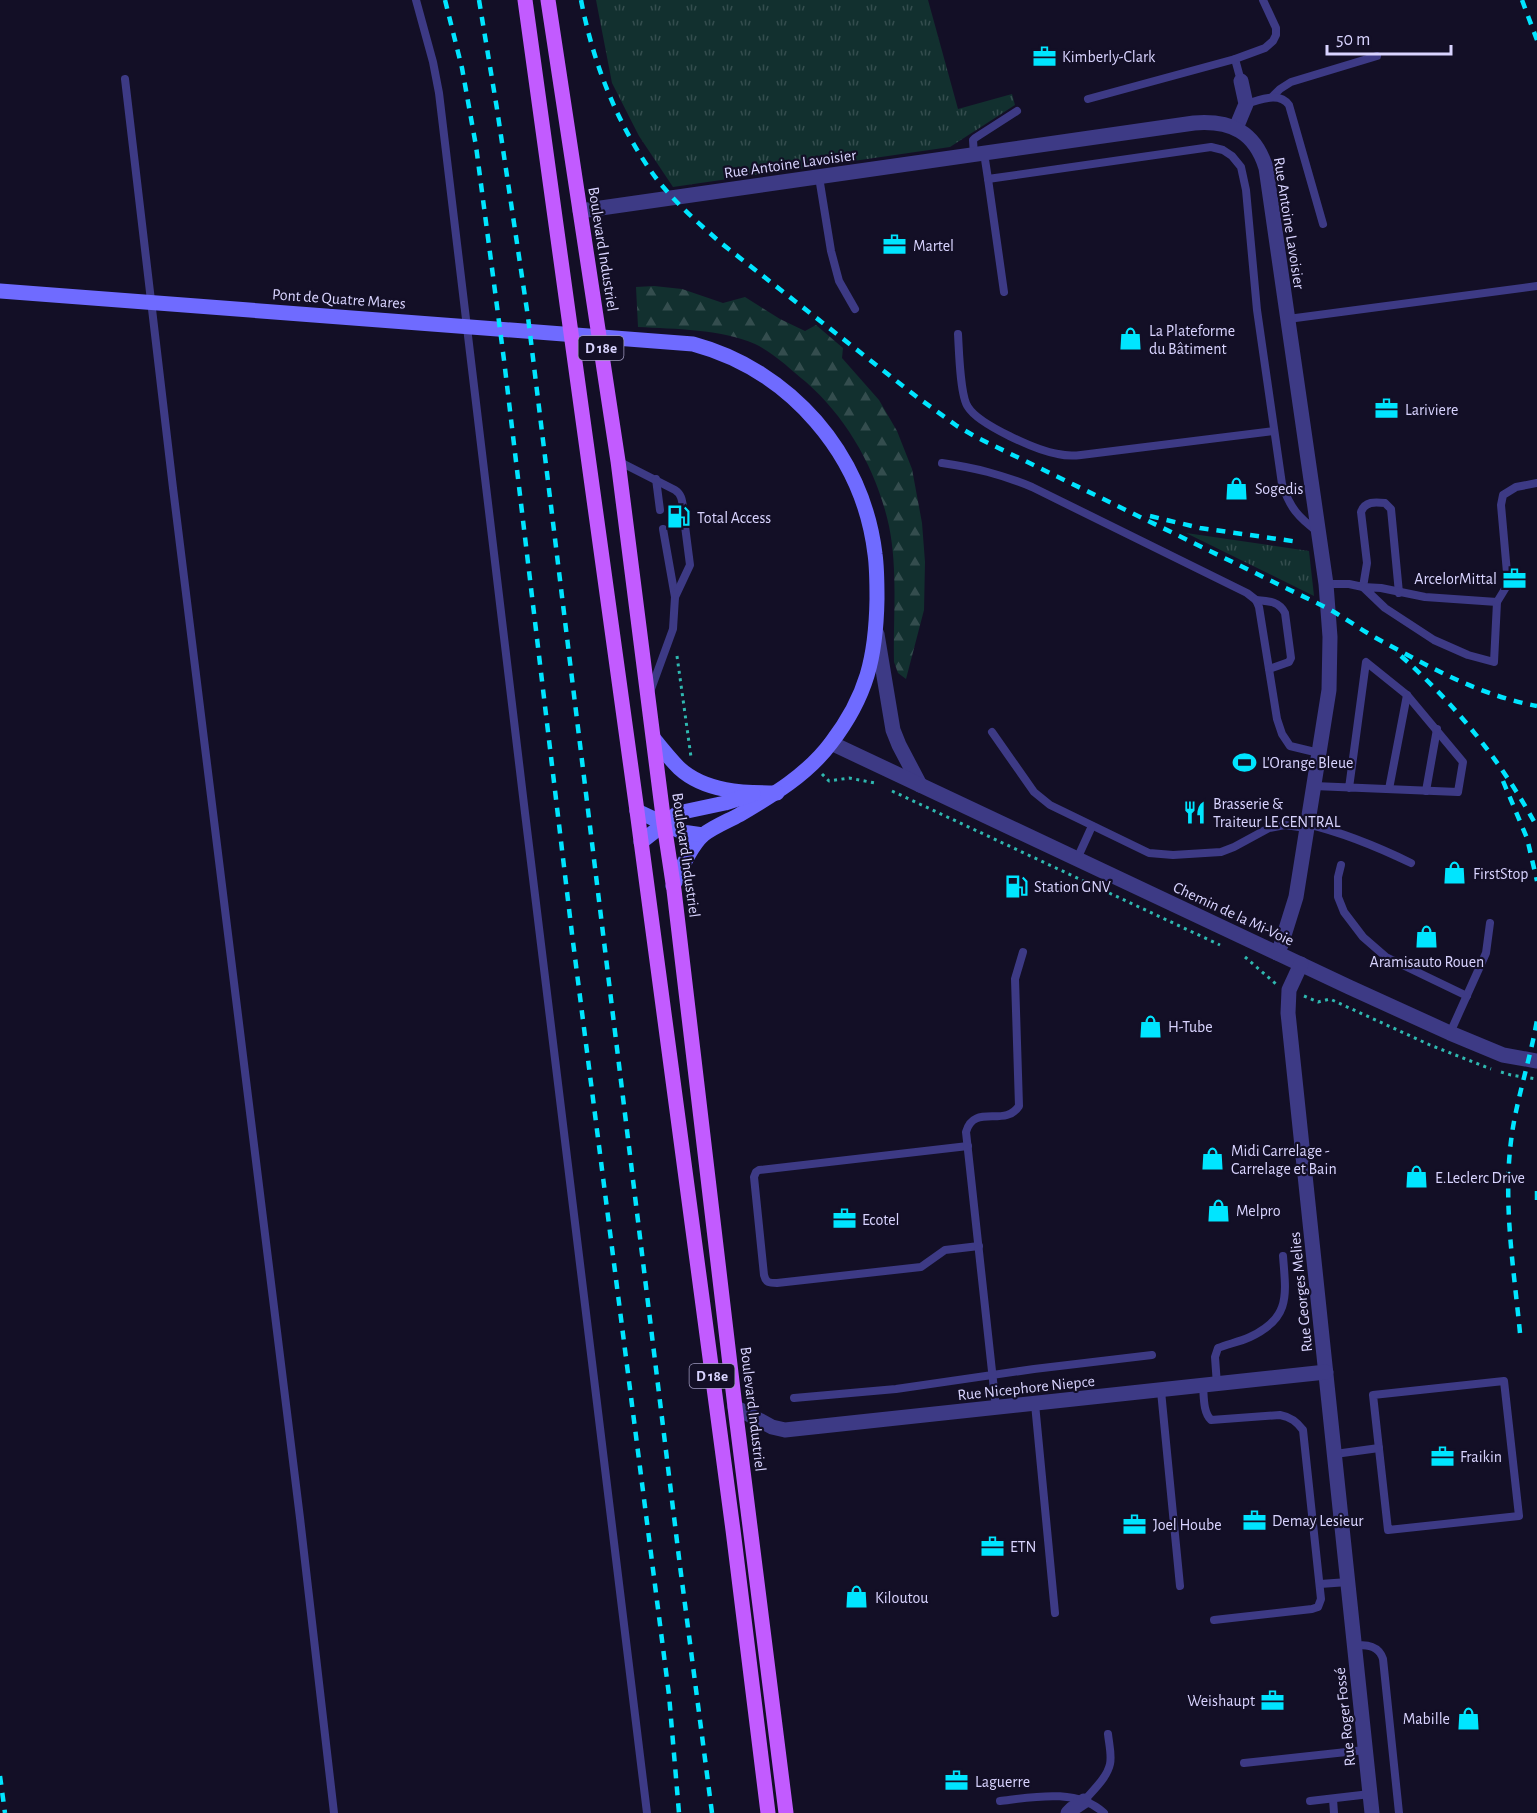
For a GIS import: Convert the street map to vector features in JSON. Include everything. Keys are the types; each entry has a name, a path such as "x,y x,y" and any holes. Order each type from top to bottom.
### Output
{"main road":[{"name":"D 18e","path":"525,0 637,811 730,1507 768,1813"},
{"name":"Boulevard Industriel","path":"548,0 618,461 673,886 786,1813"},
{"name":"Pont de Quatre Mares","path":"0,291 676,341 716,350 736,359 761,373 805,407 843,457 857,485 868,518 875,554 876,633 871,662 861,694 831,743 812,764 777,793 703,836"},
{"path":"654,739 680,768 708,785 755,793 777,793"},
{"path":"641,842 682,811 725,804 755,793"},
{"path":"637,811 682,832 703,836 688,857 673,886"}],"street":[{"path":"1236,128 1246,104 1240,81"},
{"name":"Rue Antoine Lavoisier","path":"580,211 1194,123 1210,122 1236,128 1256,144 1266,168 1326,584 1330,637 1329,690 1296,897 1277,953"},
{"path":"876,633 893,730 920,785"},
{"name":"Chemin de la Mi-Voie","path":"831,743 1450,1033 1503,1055 1537,1061"},
{"name":"Rue Georges Melies","path":"1300,964 1289,990 1288,1013 1352,1618"},
{"name":"Rue Nicephore Niepce","path":"735,1407 772,1427 785,1430 1326,1372"},
{"name":"Rue Roger Fossé","path":"1352,1618 1372,1813"},
{"path":"1068,1813 1084,1801"}],"lane":[{"path":"416,0 439,93 647,1813"},
{"path":"1088,99 1235,59 1265,48 1276,35 1273,20 1263,0"},
{"path":"1272,97 1280,88 1291,82 1377,56"},
{"path":"1235,59 1240,81"},
{"path":"125,80 299,1507 334,1813"},
{"path":"1246,104 1272,97 1286,100 1323,224"},
{"path":"1004,292 988,179 973,140 1017,111"},
{"path":"988,179 1211,147 1223,150 1232,156 1241,167 1246,190 1257,310 1281,484 1293,511 1318,533"},
{"path":"819,177 839,281 855,309"},
{"path":"1288,320 1537,286"},
{"path":"958,334 964,396 968,407 978,417 1013,438 1042,450 1058,454 1081,455 1274,431"},
{"path":"618,461 679,493 683,507"},
{"path":"942,463 1006,476 1032,487 1247,593 1256,600 1259,606 1281,734 1290,746 1319,753"},
{"path":"656,480 660,510"},
{"path":"1363,588 1385,608 1434,640 1468,655 1494,662 1497,602 1508,584 1501,505 1503,495 1516,487 1537,483"},
{"path":"1363,588 1367,563 1361,512 1368,503 1385,503 1391,509 1399,593"},
{"path":"675,597 690,565 685,526"},
{"path":"648,698 673,629 675,597 663,529"},
{"path":"1326,584 1381,588 1425,597 1497,602"},
{"path":"1256,600 1277,604 1285,613 1291,658 1289,662 1269,669"},
{"path":"1314,786 1349,788 1458,792 1463,762 1407,695 1366,662 1349,788"},
{"path":"1389,789 1407,695"},
{"path":"1426,791 1437,729"},
{"path":"992,732 1035,792 1050,805 1149,853 1173,855 1221,852 1265,830 1285,825 1341,832 1373,844 1411,863"},
{"path":"1077,859 1092,826"},
{"path":"1341,865 1338,877 1338,897 1344,912 1363,937 1386,957 1467,996"},
{"path":"1450,1033 1486,952 1490,923"},
{"path":"996,1408 966,1132 969,1124 976,1118 1008,1115 1014,1113 1019,1106 1015,979 1023,952"},
{"path":"968,1146 759,1170 754,1177 764,1275 769,1283 777,1283 921,1267 945,1250 979,1246"},
{"path":"1214,1620 1318,1607 1321,1599 1303,1430 1297,1422 1286,1416 1211,1420 1205,1410 1218,1348 1252,1336 1278,1316 1283,1307 1286,1294 1283,1256"},
{"path":"794,1398 896,1389 1152,1355"},
{"path":"1504,1381 1519,1516 1388,1530 1379,1448 1373,1395 1504,1381"},
{"path":"1161,1391 1180,1586"},
{"path":"1035,1404 1055,1613"},
{"path":"1335,1454 1379,1448"},
{"path":"1320,1584 1348,1581"},
{"path":"1354,1646 1363,1645 1375,1648 1381,1653 1383,1659 1399,1813"},
{"path":"1084,1801 1107,1773 1110,1755 1108,1734"},
{"path":"1244,1762 1365,1750"},
{"path":"1310,1801 1370,1794"},
{"path":"1000,1801 1048,1796 1084,1801 1104,1813"},
{"path":"1333,1799 1334,1813"}],"path":[{"path":"812,764 829,781 849,778 875,782 882,786"},
{"path":"890,790 1222,946"},
{"path":"1238,954 1246,957 1277,985"}],"green space":[{"path":"596,0 928,0 958,109 1012,94 1015,105 950,147 673,187 639,136 612,83"},
{"path":"636,287 682,289 723,303 745,297 780,319 805,331 816,325 843,348 842,358 879,400 897,431 912,469 922,523 925,562 924,610 906,679 898,673 894,662 894,577 889,526 869,466 848,429 806,382 755,344 727,335 682,329 638,327"},
{"path":"1186,533 1309,551 1314,596"}],"railway":[{"path":"445,0 462,68 476,146 504,360 572,934 669,1695 679,1813"},
{"path":"479,0 528,317 712,1813"},
{"path":"581,0 599,69 617,112 628,134 660,184 721,243 917,397 976,437 1329,609 1376,638 1434,669 1494,695 1537,706"},
{"path":"1522,0 1537,40"},
{"path":"1150,516 1200,528 1299,542"},
{"path":"1401,656 1459,714 1509,780 1537,827"},
{"path":"1503,781 1527,838 1537,881"},
{"path":"1520,1333 1510,1237 1509,1165 1516,1111 1537,1020"},
{"path":"1537,1191 1537,1208"},
{"path":"0,1776 5,1813"}],"place":[{"name":"Kimberly-Clark","path":"1044,56"},
{"name":"Martel","path":"895,245"},
{"name":"La Plateforme du Bâtiment","path":"1131,339"},
{"name":"Lariviere","path":"1387,409"},
{"name":"Sogedis","path":"1237,488"},
{"name":"Total Access","path":"679,517"},
{"name":"ArcelorMittal","path":"1515,578"},
{"name":"L'Orange Bleue","path":"1244,762"},
{"name":"Brasserie & Traiteur LE CENTRAL","path":"1195,812"},
{"name":"FirstStop","path":"1455,873"},
{"name":"Station GNV","path":"1016,886"},
{"name":"Aramisauto Rouen","path":"1427,936"},
{"name":"H-Tube","path":"1150,1026"},
{"name":"Midi Carrelage - Carrelage et Bain","path":"1213,1159"},
{"name":"E.Leclerc Drive","path":"1417,1177"},
{"name":"Melpro","path":"1218,1210"},
{"name":"Ecotel","path":"844,1219"},
{"name":"Fraikin","path":"1442,1456"},
{"name":"Demay Lesieur","path":"1254,1520"},
{"name":"Joel Hoube","path":"1135,1524"},
{"name":"ETN","path":"992,1546"},
{"name":"Kiloutou","path":"857,1597"},
{"name":"Weishaupt","path":"1273,1700"},
{"name":"Mabille","path":"1468,1718"},
{"name":"Laguerre","path":"957,1781"}]}
